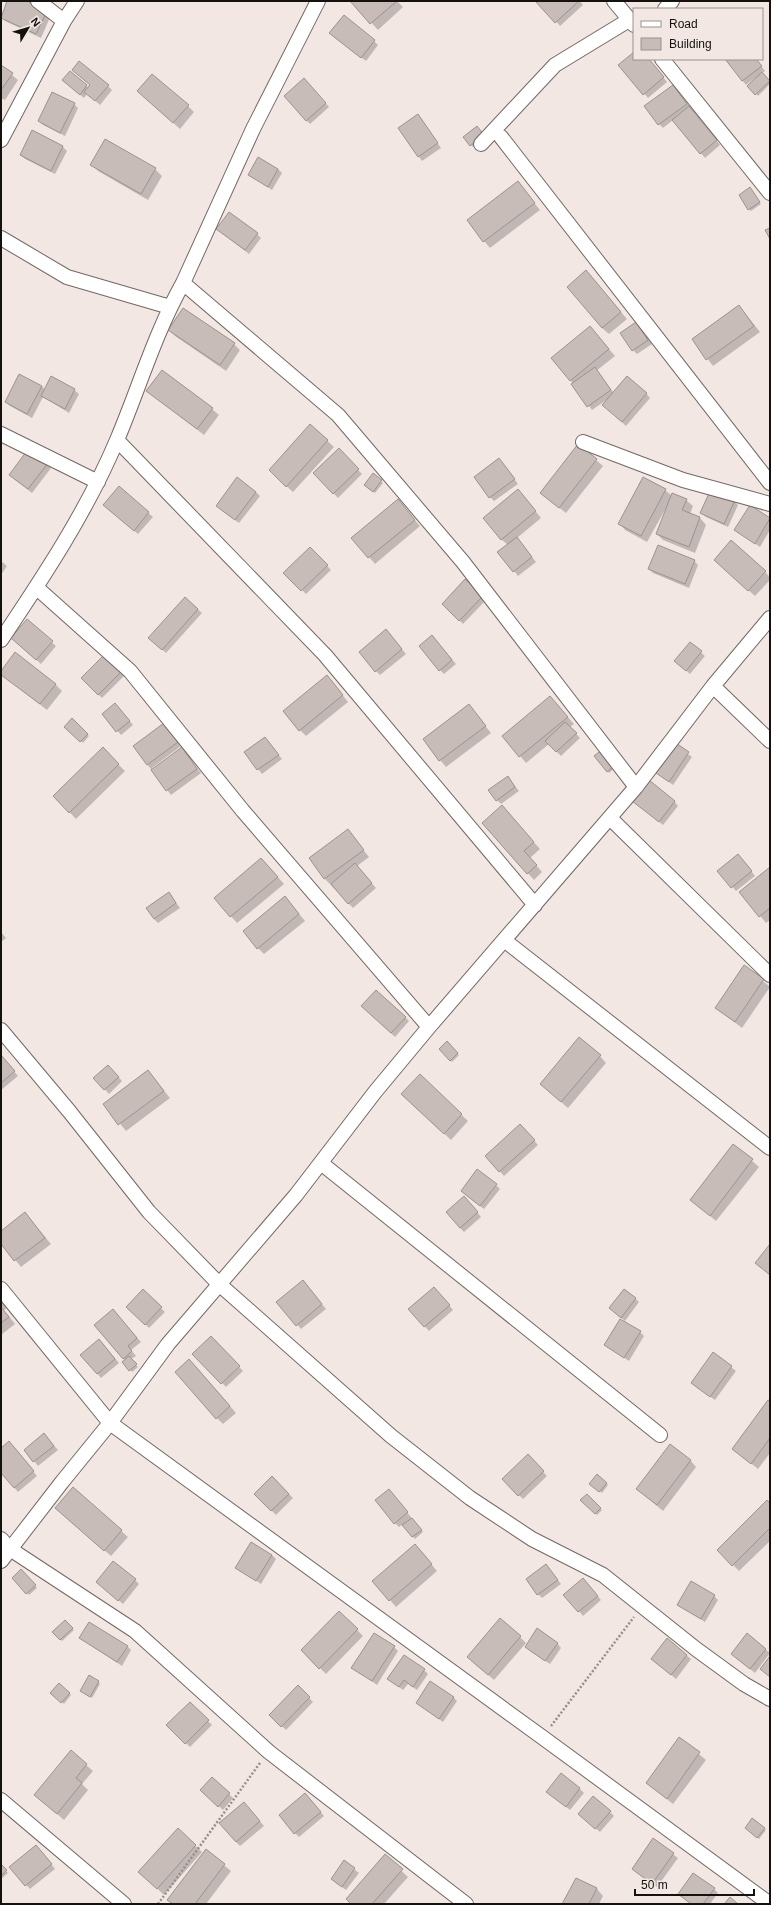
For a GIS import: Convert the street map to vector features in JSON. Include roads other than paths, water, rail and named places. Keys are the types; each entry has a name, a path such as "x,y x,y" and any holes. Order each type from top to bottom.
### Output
{"street":[{"path":"38,1 64,21"},
{"path":"1,140 64,21 77,1"},
{"path":"2,637 36,588 98,482 117,440 170,307 183,283 253,129 318,1"},
{"path":"481,144 555,65 632,22 614,1"},
{"path":"663,60 770,193"},
{"path":"501,137 770,483"},
{"path":"1,238 67,277 170,307"},
{"path":"183,283 338,415 463,562 636,787"},
{"path":"1,434 98,482"},
{"path":"117,440 325,655 535,904"},
{"path":"583,442 683,480 770,504"},
{"path":"36,588 130,671 244,811 429,1027"},
{"path":"1,1561 62,1482 110,1424 168,1344 296,1195 375,1092 429,1027 636,787 713,686 770,618"},
{"path":"713,686 770,741"},
{"path":"610,818 770,975"},
{"path":"504,940 770,1148"},
{"path":"1,1030 69,1111 149,1212 219,1284 392,1436 470,1498 532,1539 603,1575 641,1607 744,1684 770,1699"},
{"path":"321,1163 660,1435"},
{"path":"1,1289 110,1424 770,1904"},
{"path":"1,1538 10,1549 135,1631 269,1752 466,1904"},
{"path":"1,1800 124,1904"}]}
